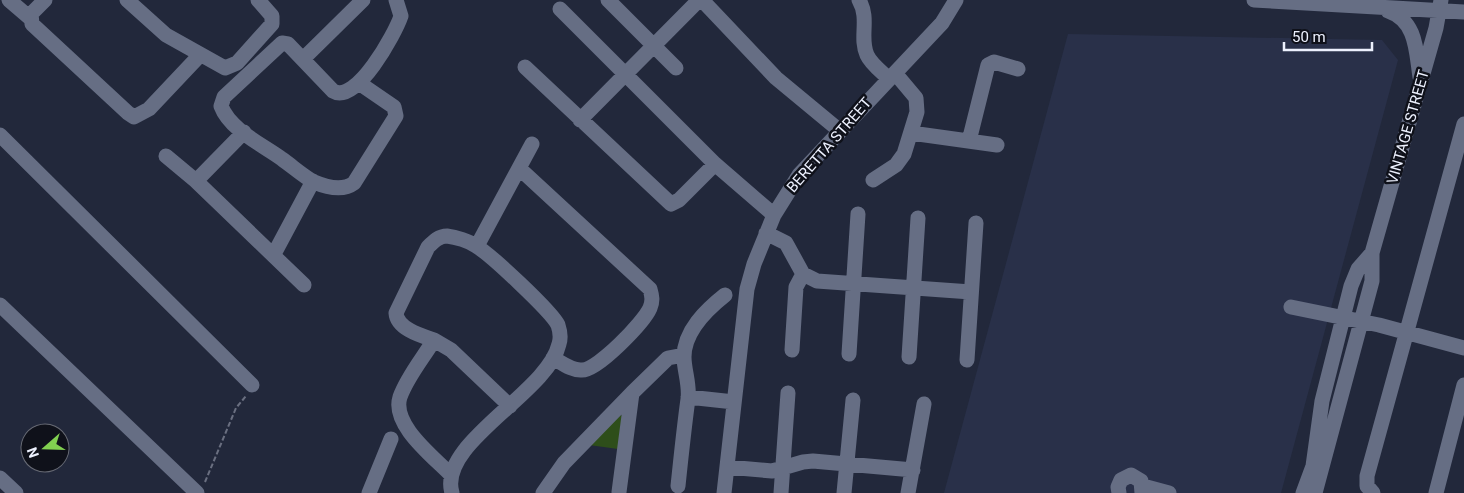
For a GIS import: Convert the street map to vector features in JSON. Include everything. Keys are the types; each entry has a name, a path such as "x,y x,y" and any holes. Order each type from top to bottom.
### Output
{"street":[{"path":"9,0 30,18 36,29 128,113 134,116 149,109 200,55"},
{"path":"30,18 34,9 45,0"},
{"path":"127,0 166,35 225,68 237,62 273,21 272,16 257,0"},
{"path":"303,59 363,0"},
{"path":"359,83 394,106 396,116 354,183 346,188 335,188 312,181 244,132 223,110 221,103 224,97 282,43 288,44 337,94 346,91 359,83 379,58 395,33 401,16 396,0"},
{"path":"608,0 676,68"},
{"path":"580,120 653,44 701,0 776,78 840,131"},
{"path":"859,0 865,10 864,43 867,55 916,98 917,112 900,160 873,180"},
{"name":"BERETTA STREET","path":"724,493 747,289 774,215 799,175 942,23 956,0"},
{"path":"1254,0 1381,8 1440,6 1464,12"},
{"name":"VINTAGE STREET","path":"1315,493 1372,280 1372,253 1421,81 1440,6"},
{"path":"1381,8 1399,14 1410,28 1421,81"},
{"path":"560,9 714,164 774,215"},
{"path":"969,141 988,65 994,62 1018,68"},
{"path":"524,67 671,204 679,200 714,164"},
{"path":"1373,493 1367,486 1367,476 1408,334 1464,124"},
{"path":"196,181 244,132"},
{"path":"911,133 997,145"},
{"path":"0,135 252,385"},
{"path":"477,246 532,144"},
{"path":"166,156 196,181 274,254 304,285"},
{"path":"520,169 650,289 652,297 648,312 611,353 591,368 575,369 553,358"},
{"path":"274,254 312,181"},
{"path":"849,354 858,214"},
{"path":"909,357 918,218"},
{"path":"967,360 976,223"},
{"path":"766,233 786,243 803,274 817,281 972,292"},
{"path":"452,493 451,475 461,452 510,406 553,358 560,336 553,318 544,306 477,246 454,237 446,236 435,240 428,247 404,293 396,313 397,320 409,329 451,350 510,406"},
{"name":"VINTAGE STREET","path":"1303,493 1312,466 1322,400 1351,286 1358,269 1372,253"},
{"path":"792,350 796,288 803,274"},
{"path":"678,486 688,397 684,355 691,330 710,308 725,295"},
{"path":"0,305 200,490"},
{"path":"1291,307 1360,321 1464,348"},
{"path":"434,340 405,386 399,399 399,411 401,419 408,430 451,475"},
{"path":"543,493 564,463 632,393 668,358 684,355"},
{"path":"1436,493 1464,385"},
{"path":"619,492 632,393"},
{"path":"781,493 788,393"},
{"path":"688,397 734,402"},
{"path":"844,493 854,400"},
{"path":"908,493 924,404"},
{"path":"369,493 391,439"},
{"path":"727,467 772,471 803,462 912,470"},
{"path":"1119,493 1119,483 1127,476 1138,478 1143,489 1169,493"},
{"path":"0,478 16,493"}],"path":[{"path":"200,490 236,408 252,385"}],"shaded area":[{"path":"1068,34 1382,40 1398,60 1281,493 944,493"}],"green space":[{"path":"622,414 618,449 589,445"}]}
